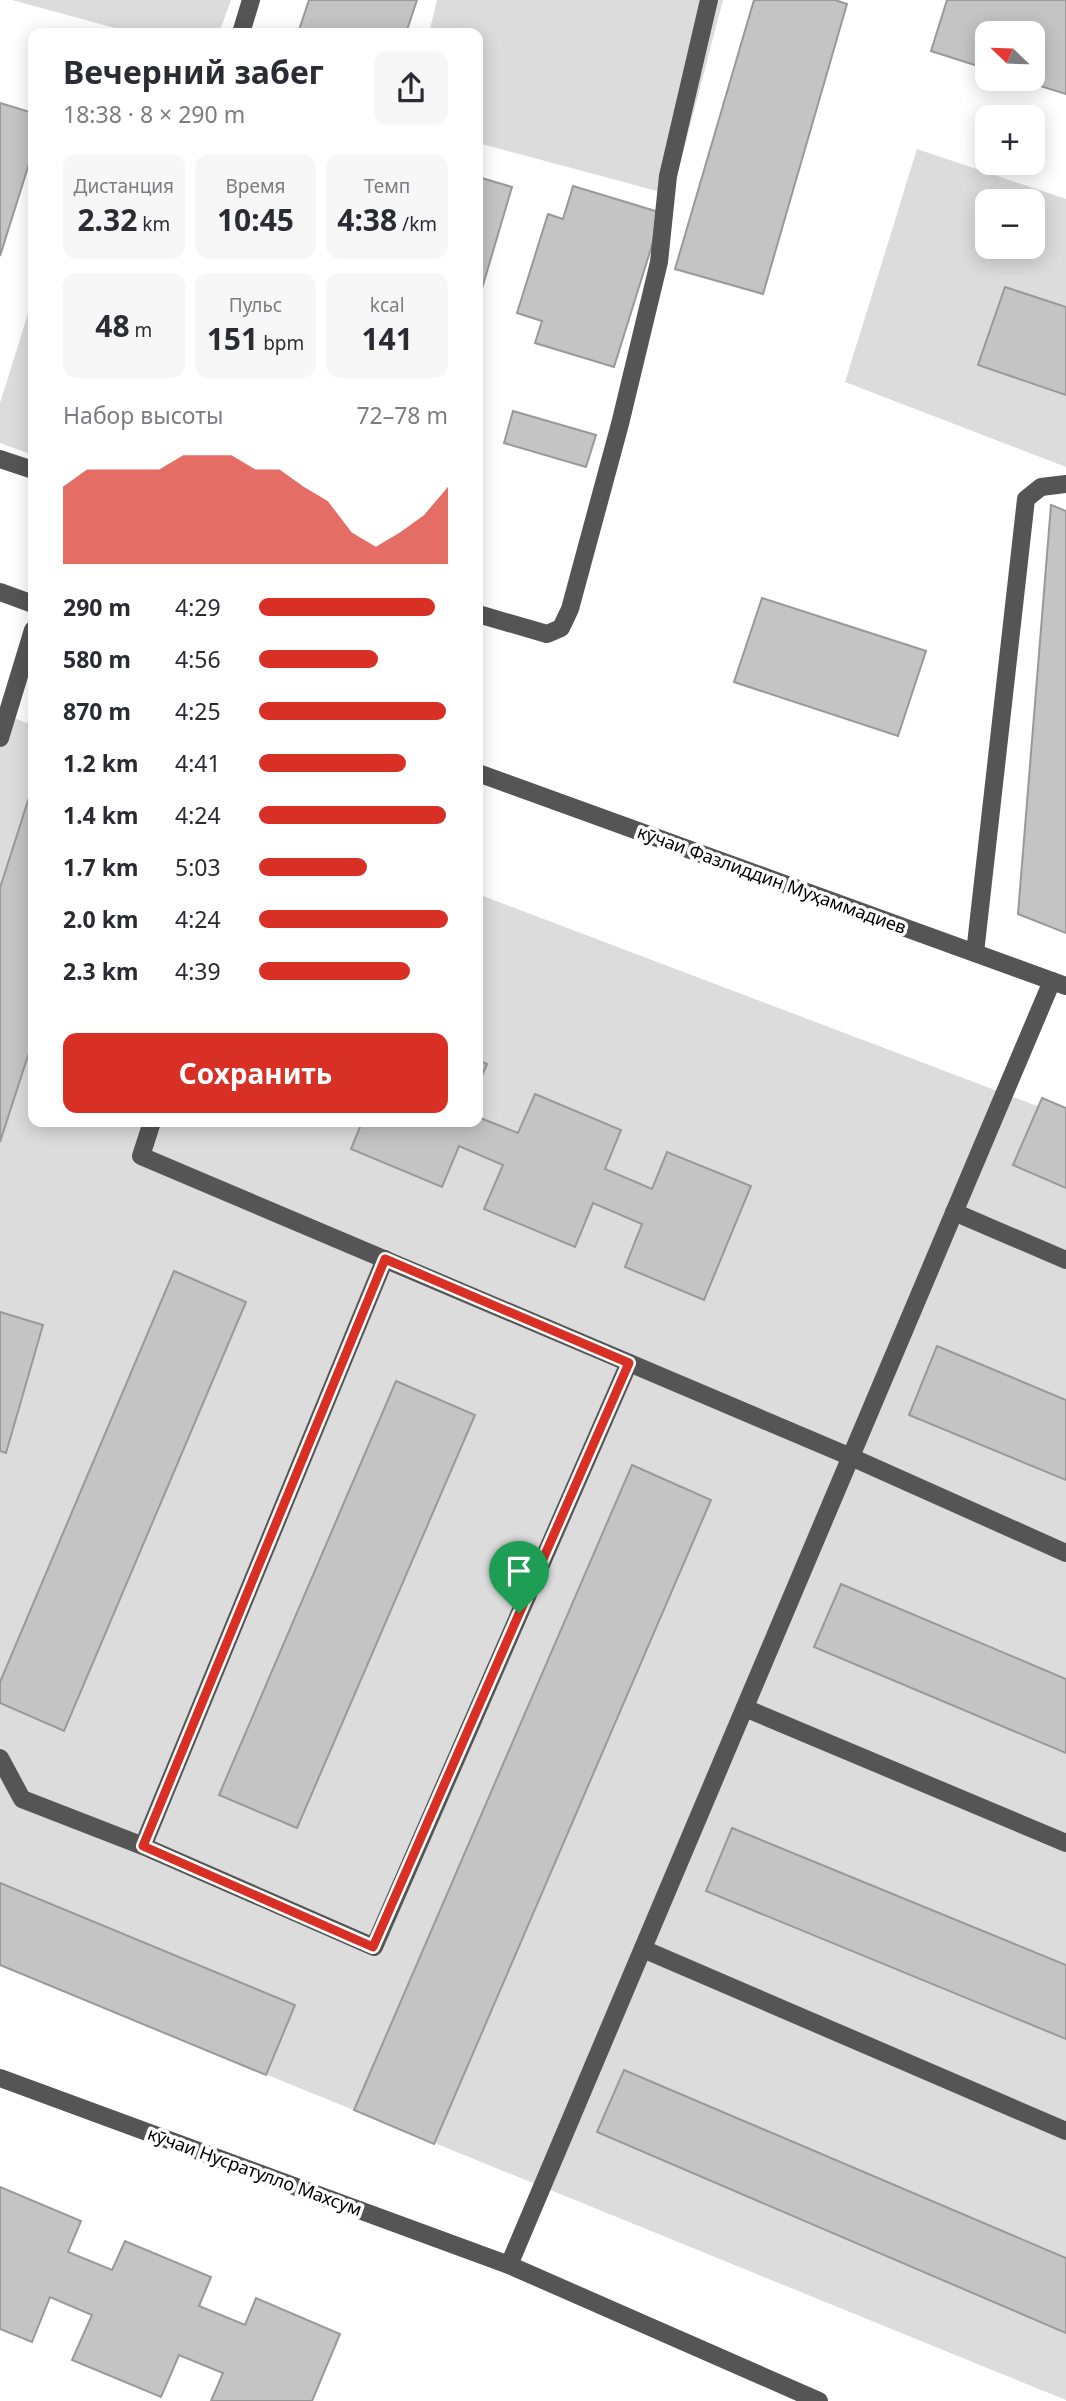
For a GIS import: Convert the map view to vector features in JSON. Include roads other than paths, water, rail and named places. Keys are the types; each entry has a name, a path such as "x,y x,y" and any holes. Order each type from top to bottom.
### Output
{"street":[{"path":"243,28 251,0"},
{"path":"483,615 547,634 561,628 570,609 620,424 659,262 668,176 709,0"},
{"path":"0,459 28,468"},
{"path":"975,953 1026,499 1041,487 1066,484"},
{"path":"0,592 28,602"},
{"path":"0,738 28,646"},
{"name":"кӯчаи Фазлиддин Муҳаммадиев","path":"483,775 1059,983"},
{"path":"509,2265 954,1212 1059,983"},
{"path":"150,1127 141,1156 851,1457 1066,1553"},
{"path":"954,1212 1066,1260"},
{"path":"143,1846 385,1259"},
{"path":"0,1758 22,1799 143,1846 373,1947 629,1363"},
{"path":"744,1708 1066,1843"},
{"path":"643,1948 1066,2131"},
{"name":"кӯчаи Нусратулло Махсум","path":"0,2078 509,2265 819,2401"}]}
